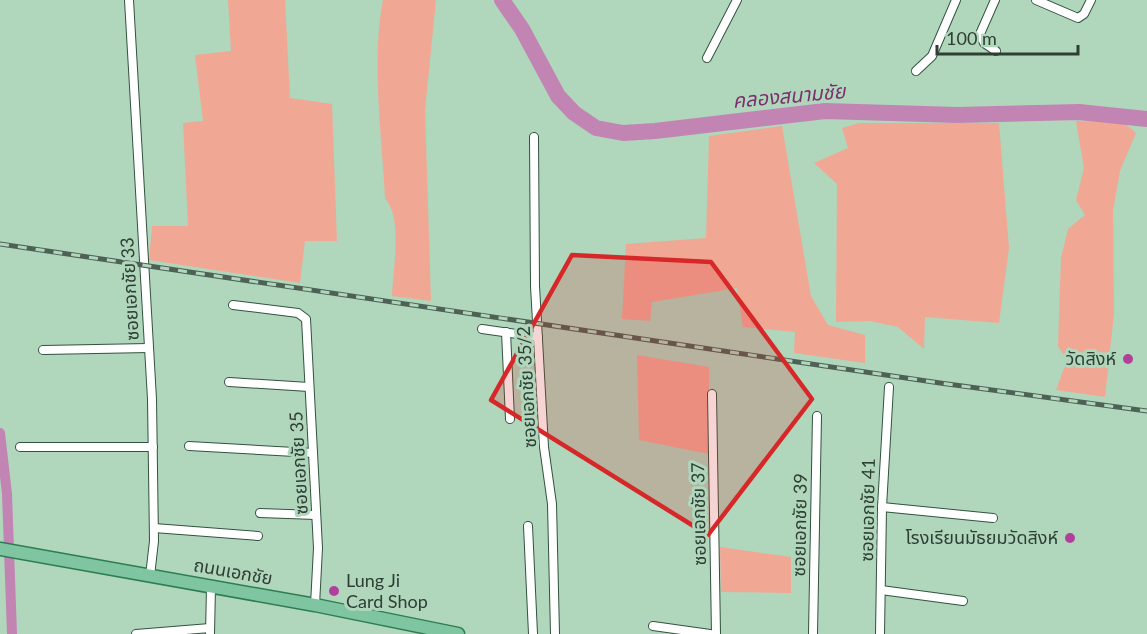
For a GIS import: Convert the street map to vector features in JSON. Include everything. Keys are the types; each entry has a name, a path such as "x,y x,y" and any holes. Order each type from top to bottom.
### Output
{"main road":[{"name":"ถนนเอกชัย","path":"0,549 315,605 458,634"}],"street":[{"name":"ซอยเอกชัย 33","path":"129,0 153,447 154,528 150,576"},
{"path":"707,57 737,0"},
{"path":"916,71 932,56 956,0"},
{"path":"995,0 980,34 984,43 996,51"},
{"path":"1036,0 1078,18 1084,14 1091,0"},
{"name":"ซอยเอกชัย 35/2","path":"534,137 535,286 544,447 552,504 555,634"},
{"name":"ซอยเอกชัย 35","path":"233,305 298,313 306,319 318,548 315,605"},
{"path":"482,329 538,337"},
{"path":"506,332 510,419"},
{"path":"44,350 149,348"},
{"path":"229,382 309,387"},
{"name":"ซอยเอกชัย 41","path":"880,634 882,507 889,387"},
{"name":"ซอยเอกชัย 37","path":"712,394 716,634"},
{"name":"ซอยเอกชัย 39","path":"813,634 817,416"},
{"path":"189,446 313,453"},
{"path":"20,447 153,447"},
{"path":"882,507 993,518"},
{"path":"260,513 316,515"},
{"path":"528,526 533,634"},
{"path":"154,528 258,536"},
{"path":"136,634 210,631 211,586"},
{"path":"881,590 963,601"},
{"path":"653,626 710,634"}],"highlighted area":[{"path":"572,255 711,262 812,399 708,535 491,400"}],"shaded area":[{"path":"228,0 285,0 290,98 332,104 337,241 305,241 300,283 149,260 152,226 188,226 183,123 203,121 195,55 231,51"},
{"path":"383,0 436,0 425,110 431,301 392,296 395,231 391,207 385,198 378,73"},
{"path":"1076,121 1123,122 1136,133 1120,171 1113,211 1114,314 1105,397 1056,390 1067,360 1058,346 1061,258 1068,229 1085,215 1076,200 1084,168"},
{"path":"859,123 999,123 1009,248 999,323 925,317 924,349 898,327 870,321 836,322 837,184 814,163 848,148 842,128"},
{"path":"782,126 811,296 828,325 865,335 865,363 794,353 795,332 743,327 737,288 652,302 650,321 622,319 626,244 706,238 709,136"},
{"path":"637,355 709,367 709,454 639,440"},
{"path":"720,547 791,557 791,593 721,592"}],"waterway":[{"name":"คลองสนามชัย","path":"502,0 522,29 558,96 574,113 596,128 623,133 825,111 957,115 1079,112 1147,119"},
{"path":"0,433 7,494 12,634"}],"railway":[{"path":"0,244 940,383 1147,411"}],"place":[{"name":"วัดสิงห์","path":"1128,359"},
{"name":"โรงเรียนมัธยมวัดสิงห์","path":"1070,538"},
{"name":"Lung Ji Card Shop","path":"334,591"}]}
